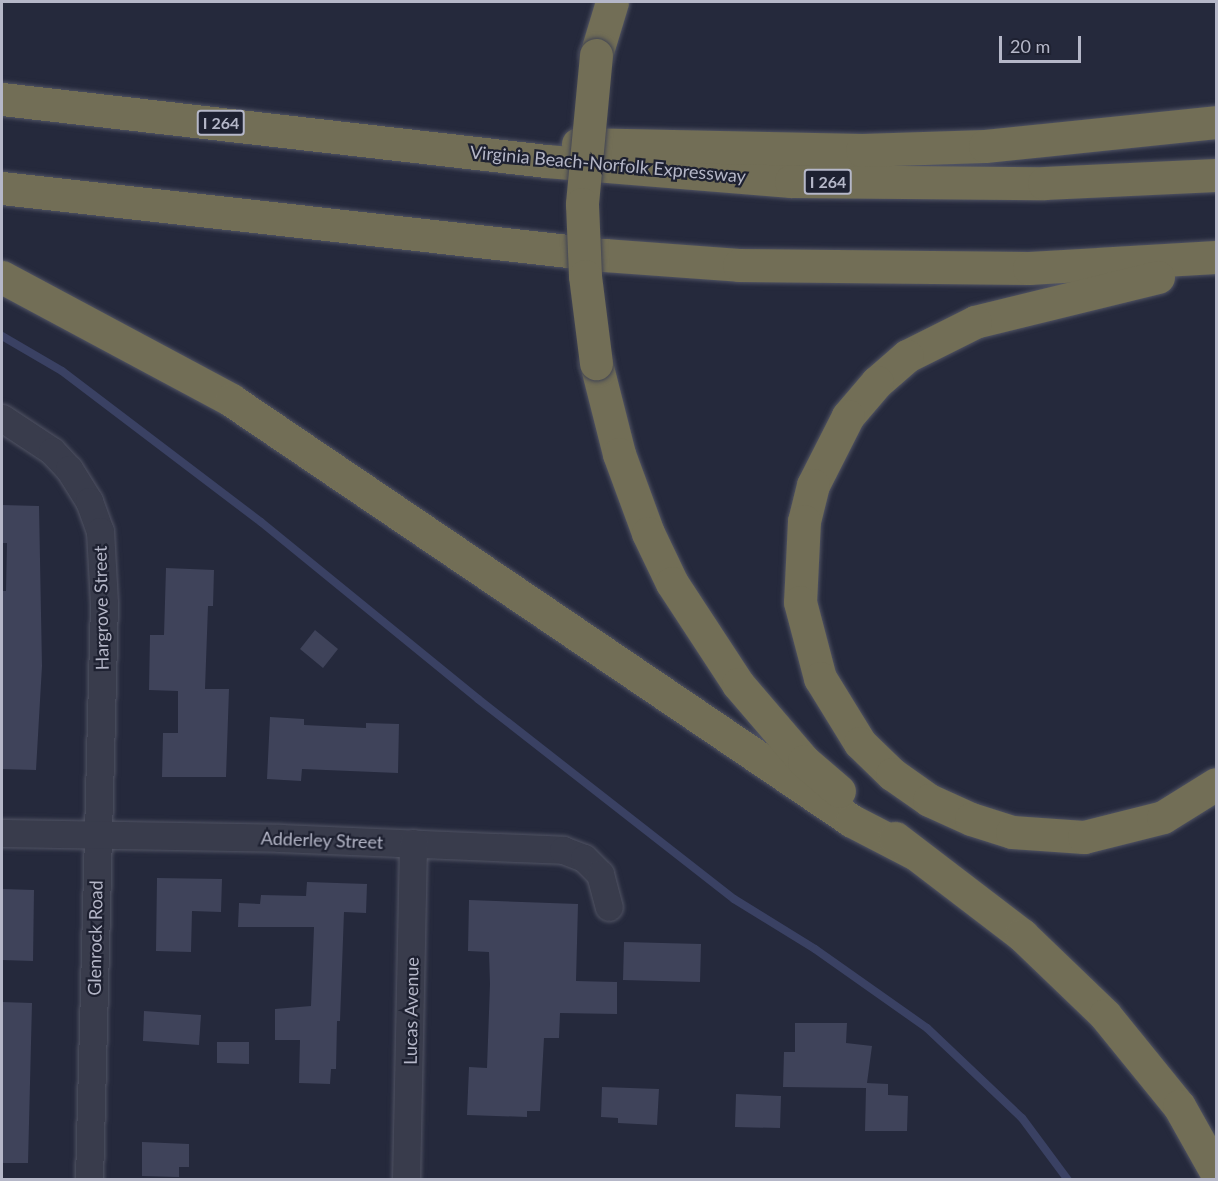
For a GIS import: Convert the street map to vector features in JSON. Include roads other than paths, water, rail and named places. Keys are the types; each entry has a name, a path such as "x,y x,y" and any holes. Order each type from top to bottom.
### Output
{"highway":[{"path":"612,2 596,55 582,204 585,276 596,363 619,454 648,532 708,643 804,761 912,852 1022,935 1105,1015 1179,1106 1216,1172"},
{"name":"Virginia Beach-Norfolk Expressway","path":"2,99 546,161 791,181 1044,183 1216,175"},
{"path":"441,148 606,143 873,150 985,146 1216,122"},
{"path":"2,188 604,255 739,265 1029,268 1216,257"},
{"path":"1216,264 975,322 907,356 877,381 848,417 830,448 813,485 799,561 800,602 820,678 860,742 892,774 930,800 971,819 1012,832 1084,837 1163,817 1216,784"},
{"path":"2,277 231,400 852,821 912,852"}],"street":[{"name":"Hargrove Street","path":"2,418 52,451 89,501 100,531 104,603 101,696"},
{"name":"Glenrock Road","path":"88,1179 101,696"},
{"name":"Adderley Street","path":"2,832 413,843 563,850 584,858 600,874 609,907"},
{"name":"Lucas Avenue","path":"406,1179 413,843"}],"waterway":[{"path":"2,336 62,371 261,522 478,699 734,899 815,949 927,1028 1022,1118 1068,1180"}]}
